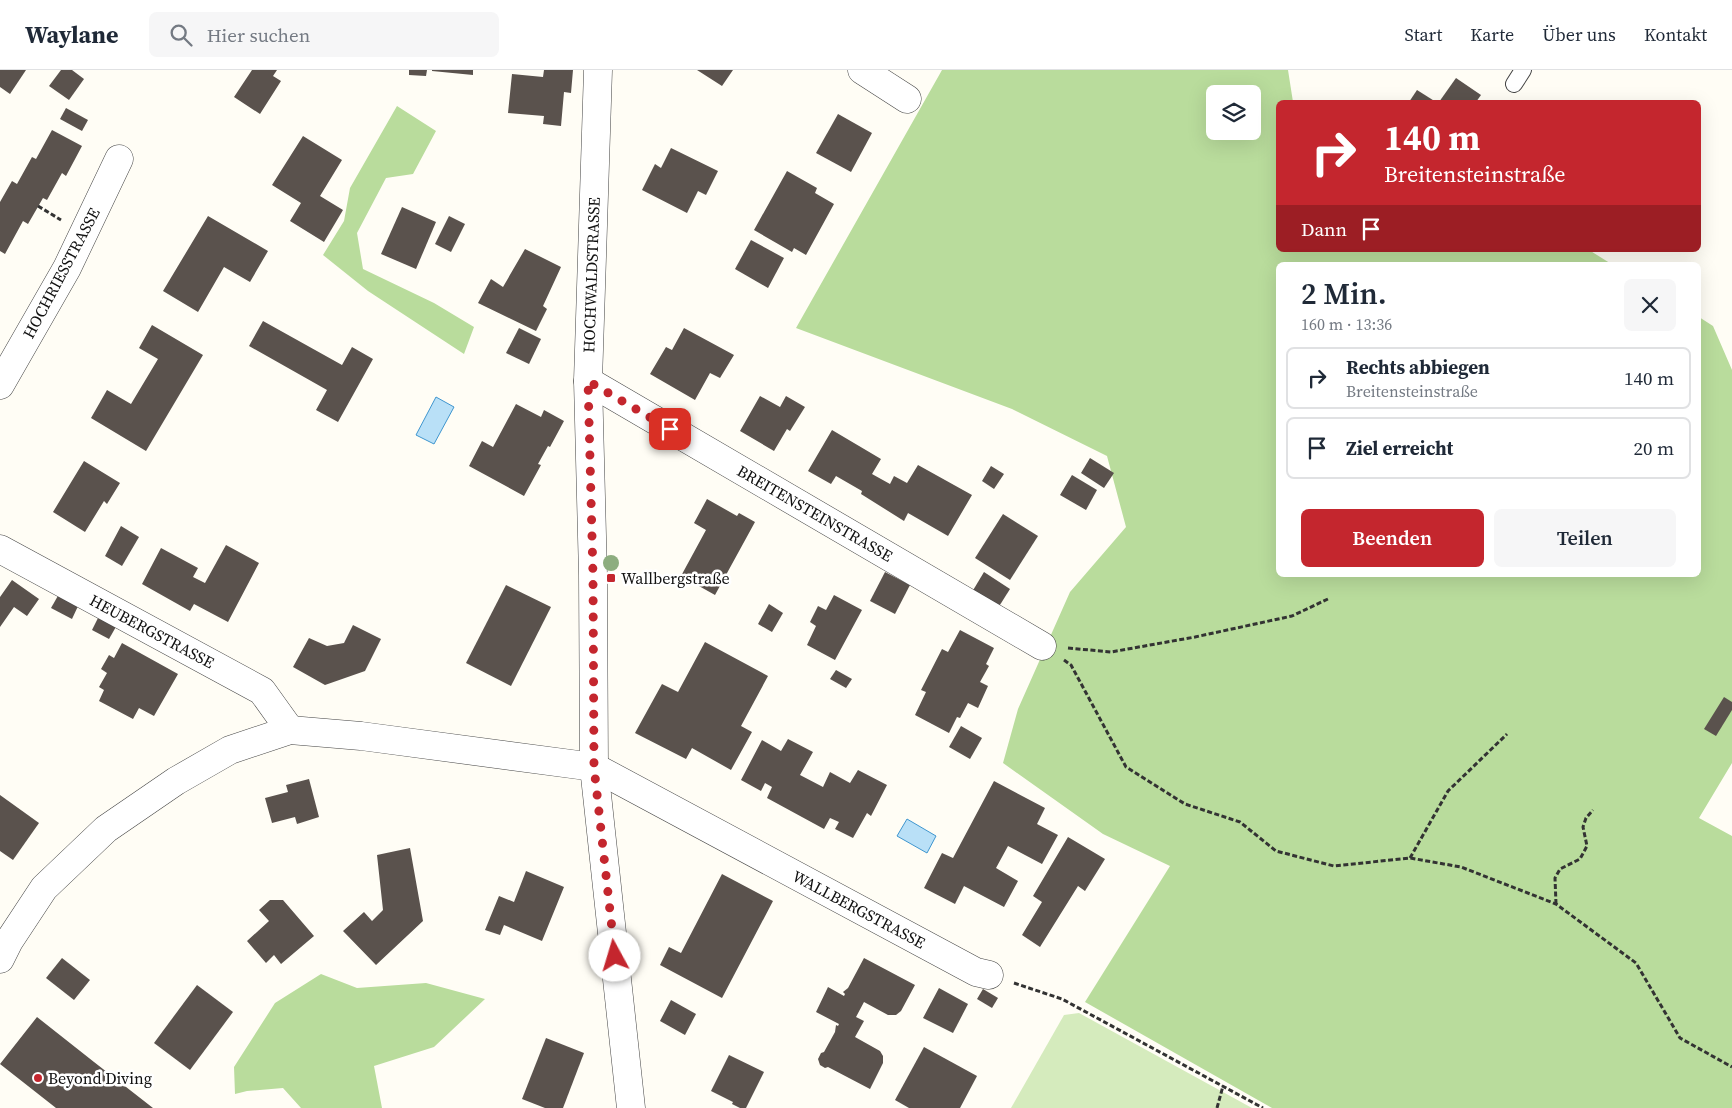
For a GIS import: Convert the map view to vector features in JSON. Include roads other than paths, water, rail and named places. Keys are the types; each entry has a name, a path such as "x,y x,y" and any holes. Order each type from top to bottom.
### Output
{"street":[{"name":"HOCHWALDSTRASSE","path":"598,70 588,381 593,575 594,767 631,1108"},
{"path":"862,70 907,99"},
{"name":"HOCHRIESSTRASSE","path":"0,385 67,268 119,158"},
{"name":"BREITENSTEINSTRASSE","path":"588,381 1042,646"},
{"name":"HEUBERGSTRASSE","path":"0,549 262,691 290,730"},
{"name":"WALLBERGSTRASSE","path":"0,959 9,941 44,888 106,829 176,781 230,750 290,730 361,736 594,767 976,972 989,975"}],"water":[{"path":"436,397 454,407 434,444 416,435"},
{"path":"907,819 936,836 927,853 897,836"}],"place":[{"name":"Wallbergstraße","path":"611,578"},
{"name":"Beyond Diving","path":"38,1078"}]}
